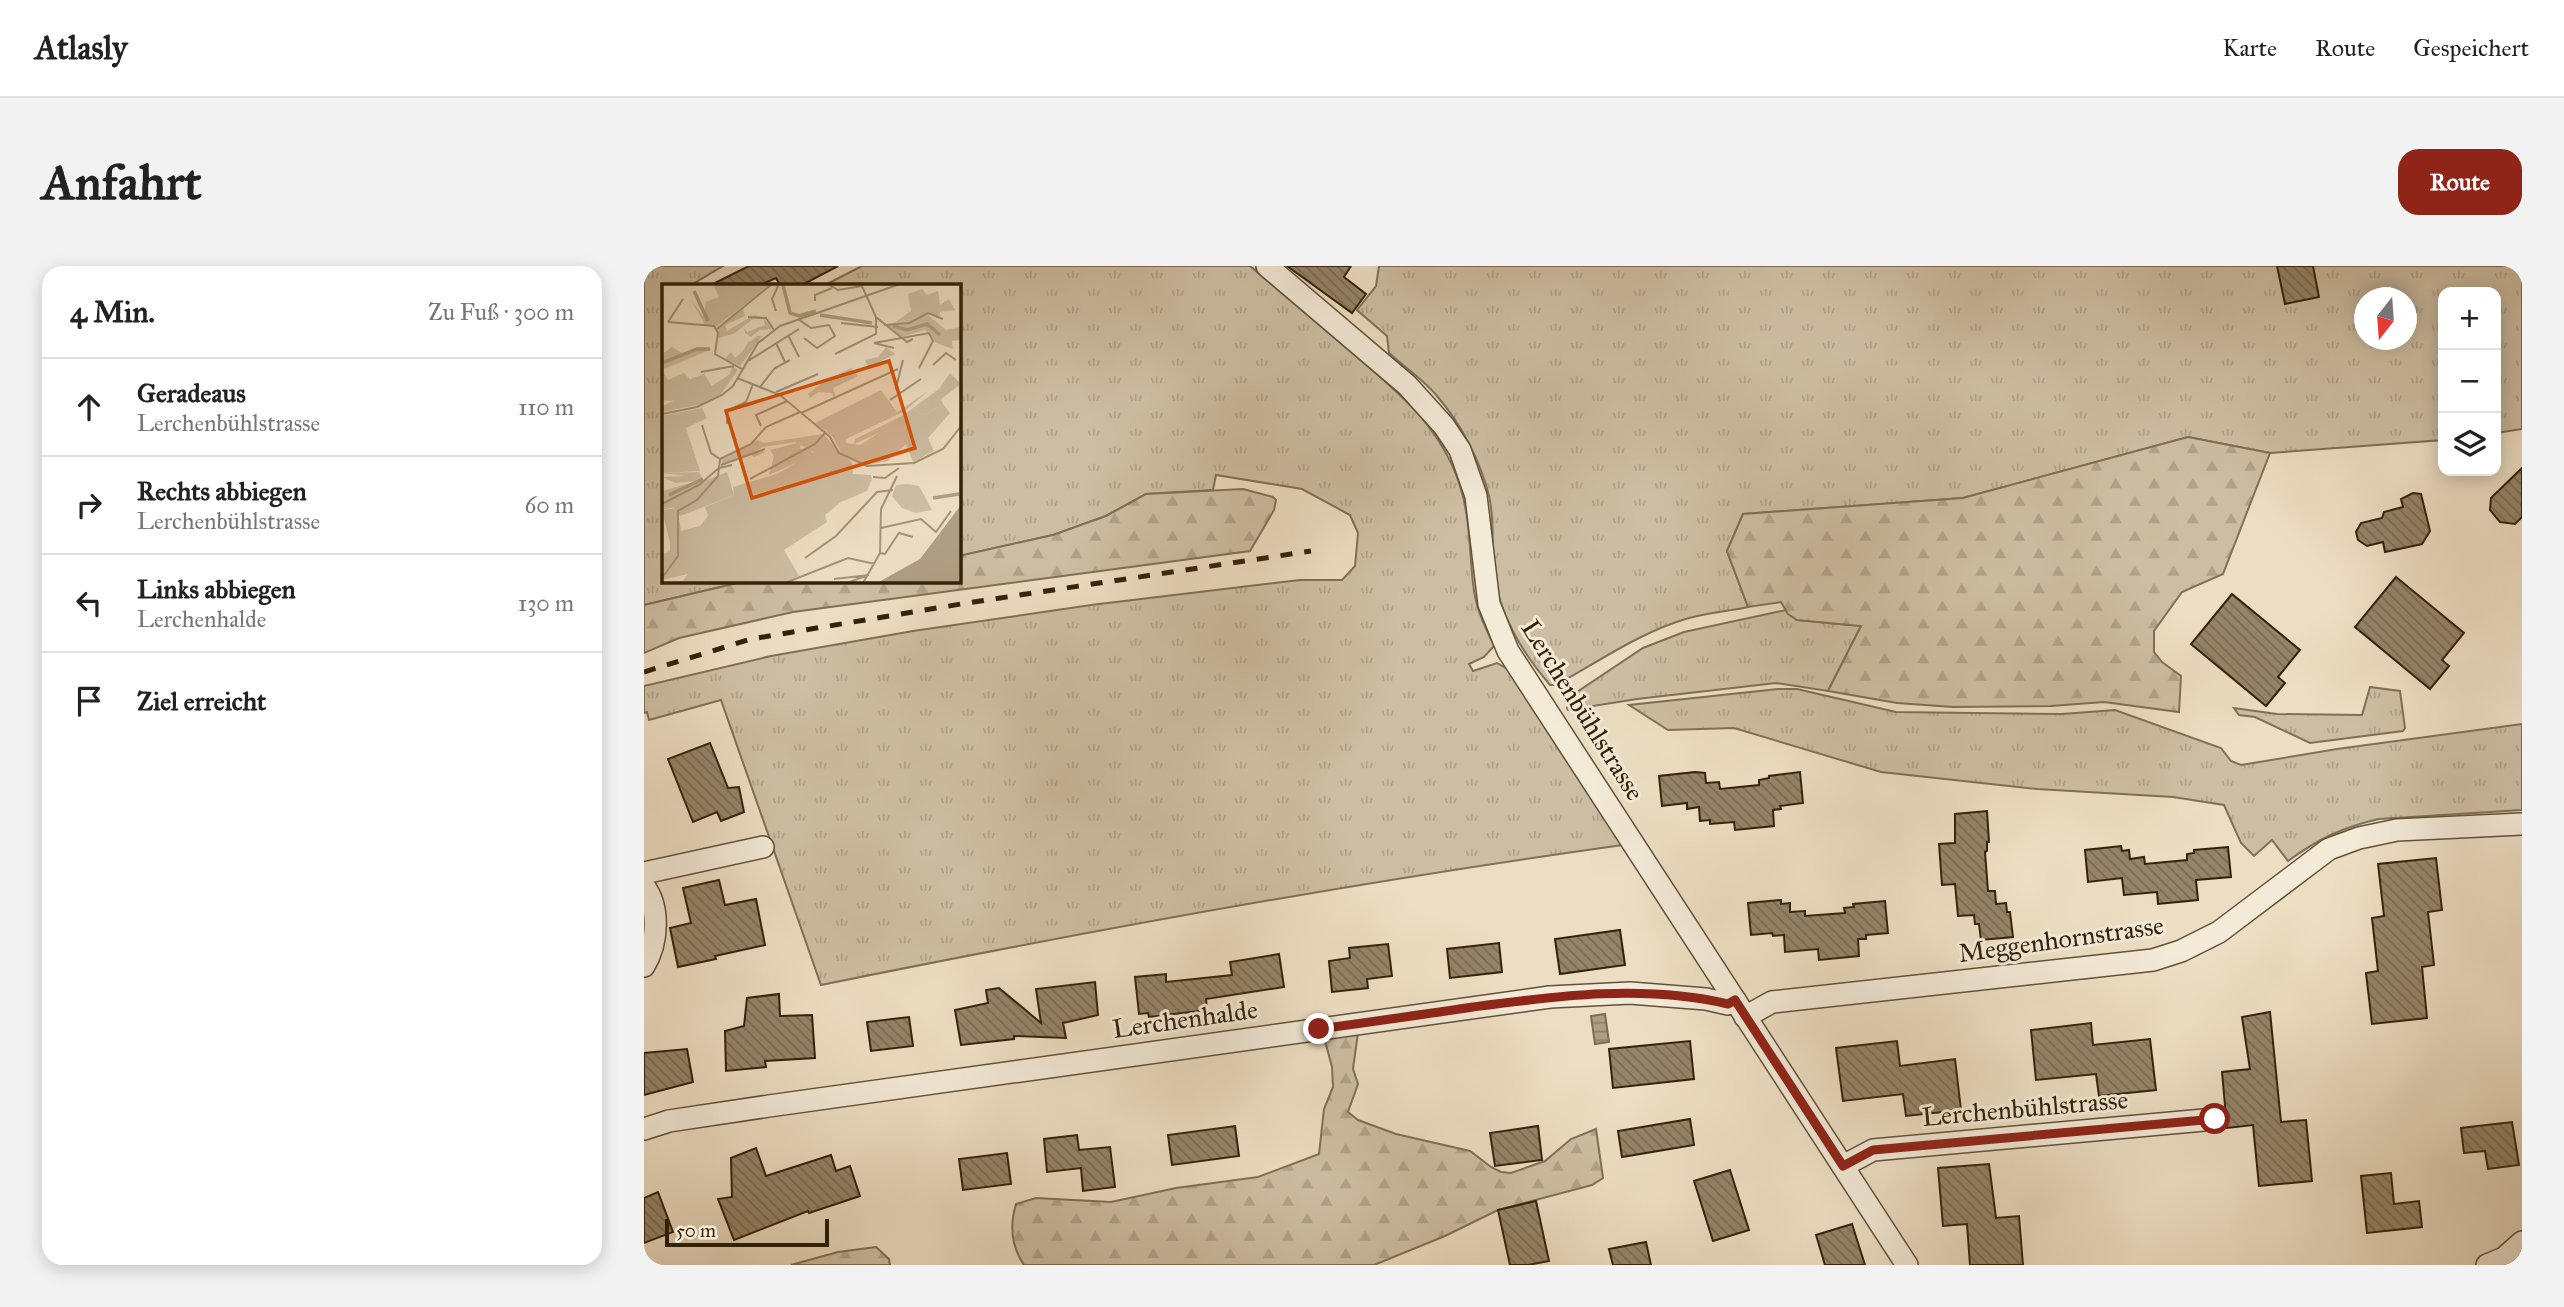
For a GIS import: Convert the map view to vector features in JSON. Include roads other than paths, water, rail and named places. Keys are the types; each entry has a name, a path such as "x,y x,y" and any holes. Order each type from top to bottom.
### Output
{"street":[{"name":"Lerchenbühlstrasse","path":"1267,266 1407,385 1444,426 1460,450 1476,496 1489,604 1508,650 1907,1265"},
{"name":"Meggenhornstrasse","path":"1740,1008 1772,1002 2153,960 2181,951 2219,932 2329,849 2359,838 2397,830 2522,824"},
{"path":"644,873 763,847"},
{"path":"644,886 656,907 649,959 644,966"},
{"name":"Lerchenhalde","path":"644,1129 669,1121 794,1102 1550,997 1630,993 1706,999 1740,1008"},
{"name":"Lerchenbühlstrasse","path":"1843,1166 1873,1150 2215,1119"},
{"path":"2487,1265 2504,1258 2522,1242"}],"railway":[{"path":"644,672 751,639 1311,551"}]}
